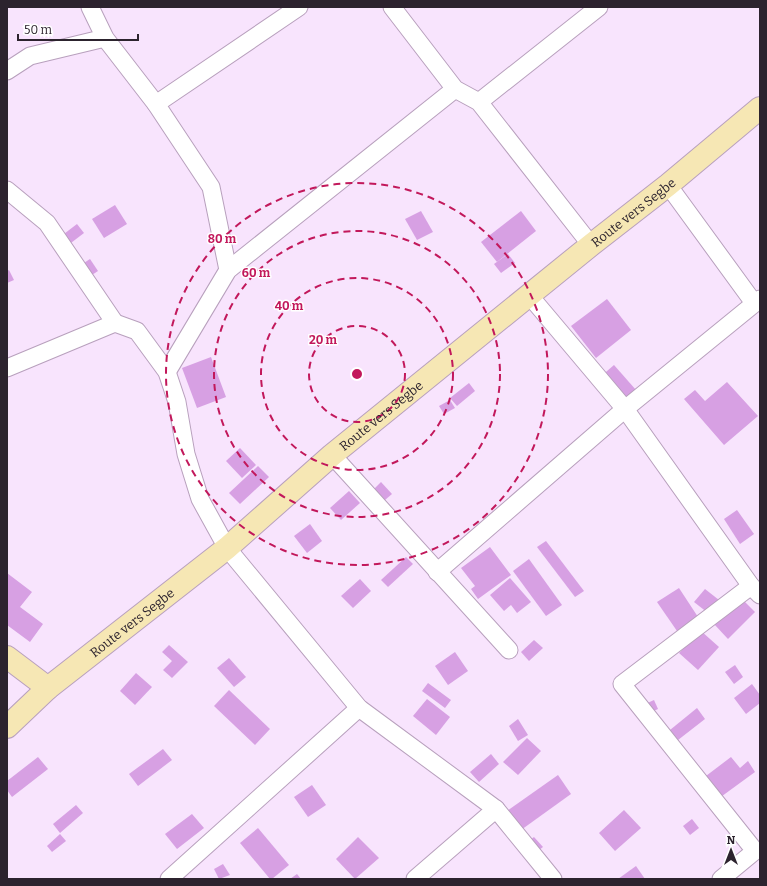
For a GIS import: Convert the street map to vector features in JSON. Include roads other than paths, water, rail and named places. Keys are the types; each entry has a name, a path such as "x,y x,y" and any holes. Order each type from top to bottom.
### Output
{"main road":[{"name":"Route vers Segbe","path":"7,727 48,688 227,548 332,455 591,245 668,186 760,108"},
{"path":"7,657 48,688"}],"street":[{"path":"90,7 105,38 156,104 211,187 228,270"},
{"path":"156,104 299,7"},
{"path":"392,7 454,90 479,102 591,245"},
{"path":"479,102 599,7"},
{"path":"7,70 30,56 105,38"},
{"path":"167,372 228,270 454,90"},
{"path":"437,572 626,409 757,301 668,186"},
{"path":"7,190 47,223 115,323 137,331 167,372 177,402 186,454 200,499 227,548 359,708 496,809 553,879"},
{"path":"529,295 626,409 755,590 622,684 755,851 721,879"},
{"path":"7,368 115,323"},
{"path":"332,455 508,650"},
{"path":"169,879 359,708"},
{"path":"415,879 496,809"}]}
